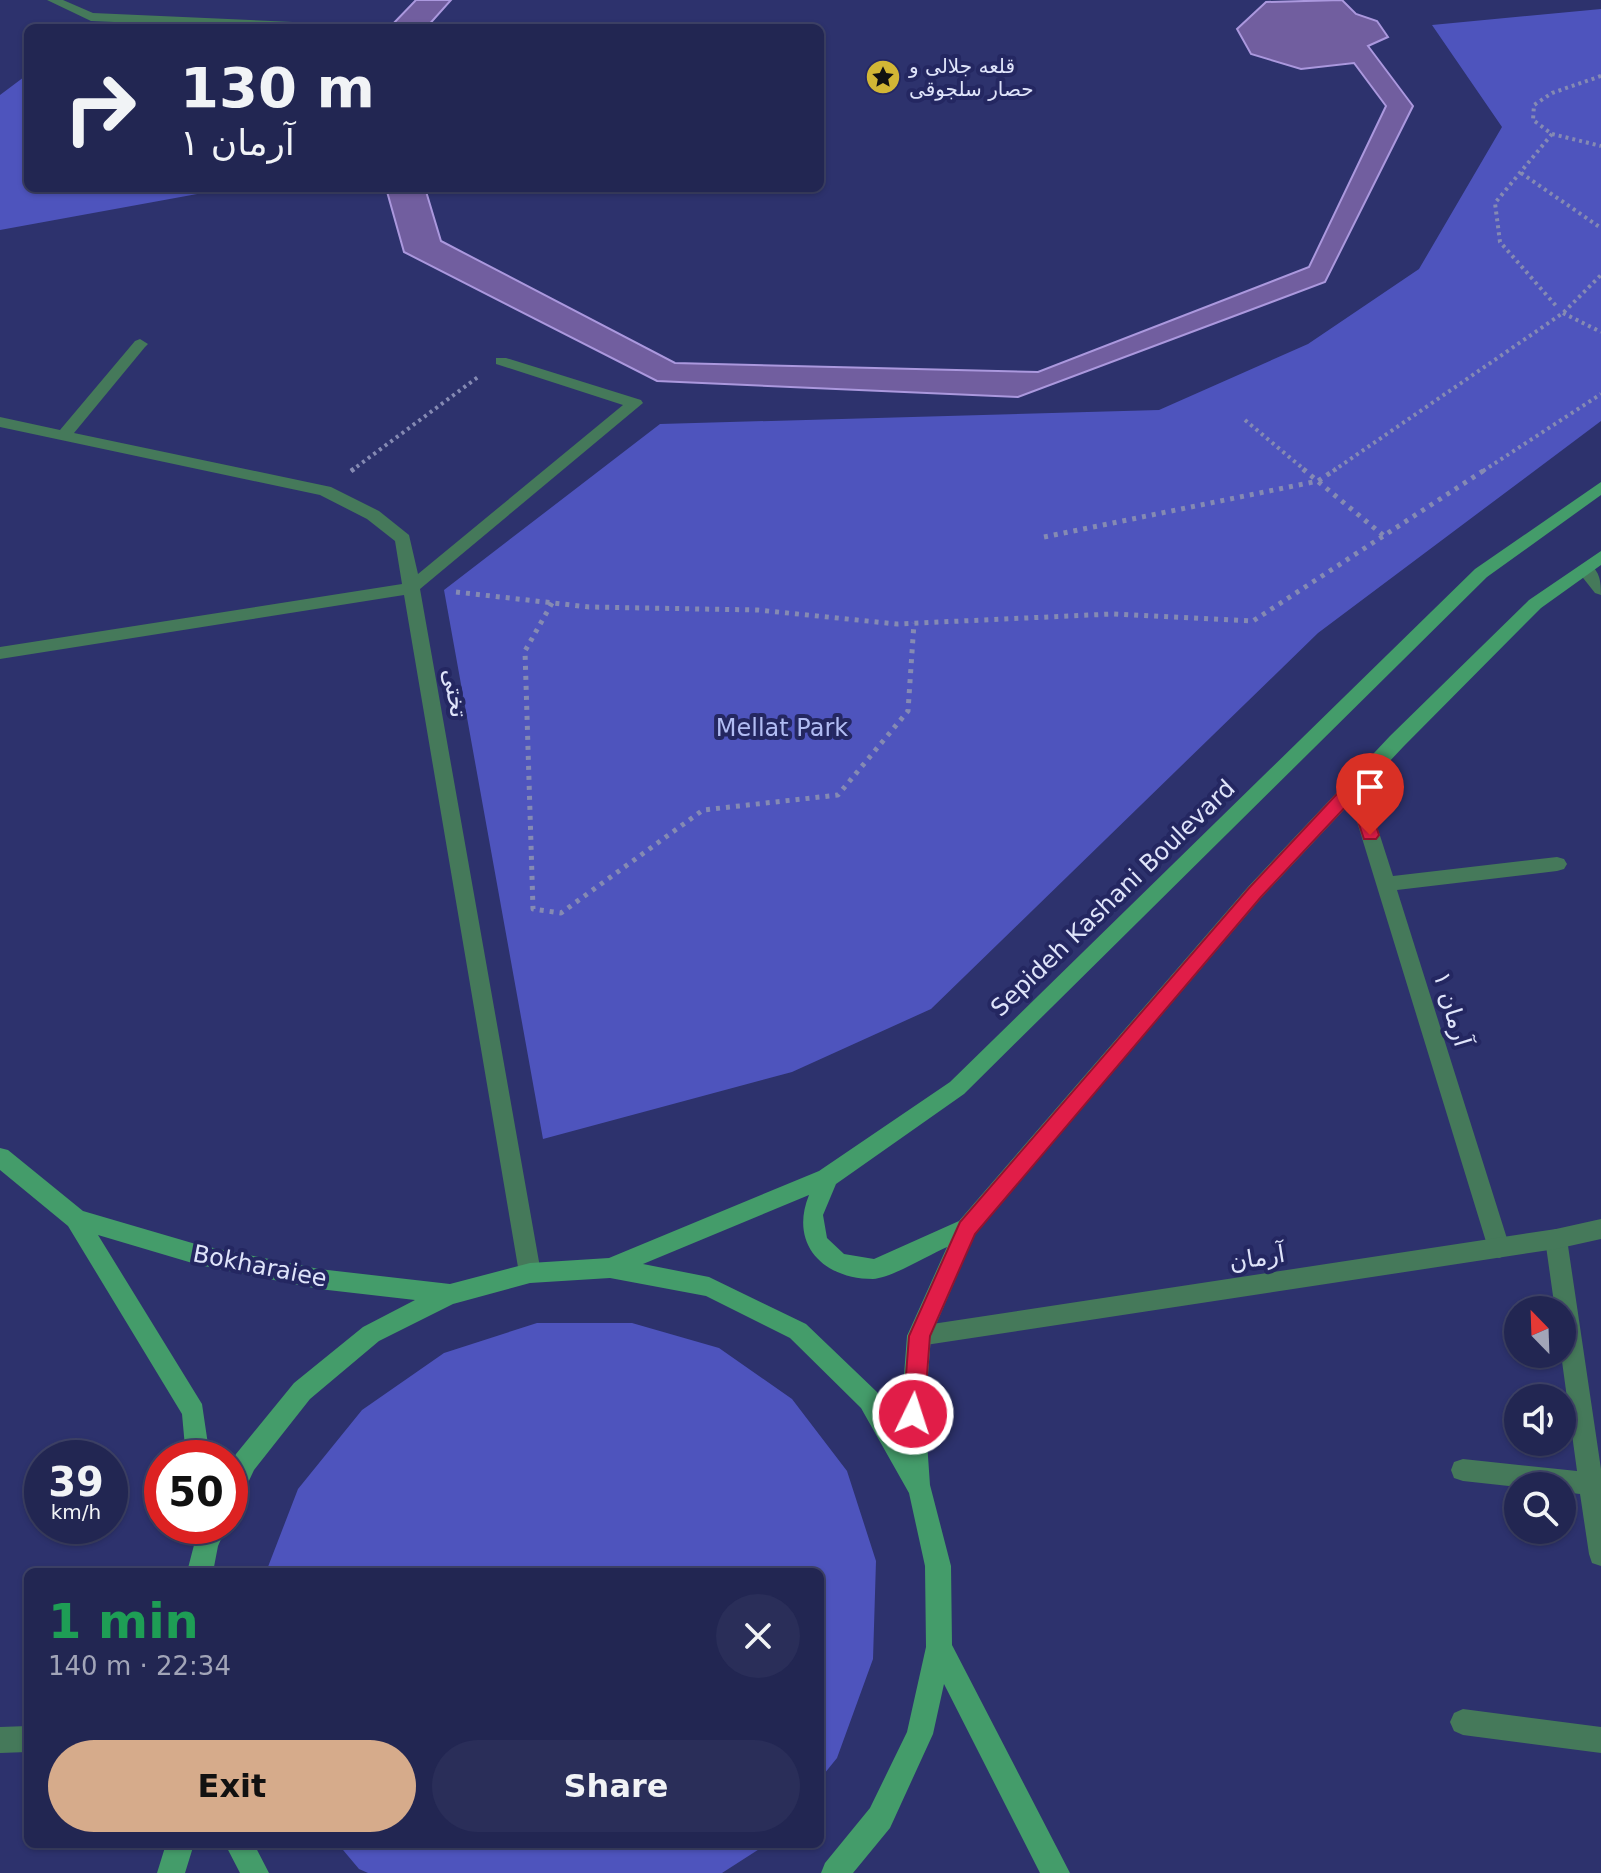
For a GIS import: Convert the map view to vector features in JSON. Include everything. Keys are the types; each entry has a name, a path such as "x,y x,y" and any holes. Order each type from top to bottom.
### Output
{"main road":[{"name":"Sepideh Kashani Boulevard","path":"610,1268 827,1178 957,1088 1481,573 1601,487"},
{"path":"835,1873 880,1818 920,1734 939,1647 938,1566 920,1490 913,1414 919,1336 967,1228 1255,892 1535,604 1593,563"},
{"name":"Bokharaiee","path":"0,1157 76,1219 194,1412 196,1440"},
{"path":"827,1178 812,1215 817,1243 838,1263 875,1269 967,1228"},
{"name":"Bokharaiee","path":"76,1219 199,1255 319,1279 448,1295"},
{"path":"248,1458 302,1391 371,1334 448,1295 530,1273 610,1268 709,1287 798,1331 869,1400 920,1490"},
{"path":"201,1568 206,1544"},
{"path":"939,1647 1040,1849 1056,1873"},
{"path":"171,1873 179,1848"},
{"path":"241,1848 255,1873"}],"street":[{"path":"53,0 91,17 248,24"},
{"path":"63,436 140,344"},
{"path":"0,653 411,588 635,403 501,361"},
{"name":"تختی","path":"0,422 325,491 373,515 403,539 530,1273"},
{"path":"1593,563 1601,589"},
{"name":"آرمان ۱","path":"1355,786 1499,1248"},
{"path":"1386,884 1557,864"},
{"name":"آرمان","path":"919,1336 1499,1248 1601,1229"},
{"path":"1556,1239 1596,1485 1601,1554"},
{"path":"1463,1470 1596,1485"},
{"path":"1463,1722 1601,1740"},
{"path":"0,1740 24,1739"}],"path":[{"path":"1601,76 1552,93 1534,105 1533,120 1552,134 1601,146"},
{"path":"1552,134 1495,203 1500,242 1558,308"},
{"path":"1521,173 1601,228"},
{"path":"1044,537 1318,481 1563,313 1601,275"},
{"path":"1563,313 1601,332"},
{"path":"325,491 501,361"},
{"path":"411,588 589,607 758,610 897,624 1112,614 1253,621 1601,394"},
{"path":"1245,420 1384,536"},
{"path":"552,603 525,651 533,909 561,913 703,810 838,795 908,711 914,623"}],"green space":[{"name":"Mellat Park","path":"1601,9 1601,421 1318,633 931,1009 792,1072 543,1139 444,590 660,424 1159,410 1308,344 1419,269 1502,127 1432,25"},
{"path":"24,77 24,192 208,192 0,230 0,95"},
{"path":"537,1323 632,1323 719,1348 792,1399 847,1471 876,1561 873,1659 837,1758 824,1774 824,1568 268,1568 298,1489 362,1410 444,1353"},
{"path":"341,1848 761,1848 722,1873 368,1873 359,1869"}],"building":[{"path":"416,0 451,0 430,24 393,24"},
{"path":"1342,0 1356,14 1377,21 1388,37 1368,46 1413,106 1325,282 1018,397 657,381 404,252 387,192 426,192 441,241 675,363 1038,372 1309,267 1386,106 1354,63 1301,69 1251,54 1237,29 1266,2"}],"place":[{"name":"قلعه جلالی و حصار سلجوقی","path":"883,77"}],"route":[{"path":"913,1414 919,1336 967,1228 1255,892 1355,786 1370,835"}]}
